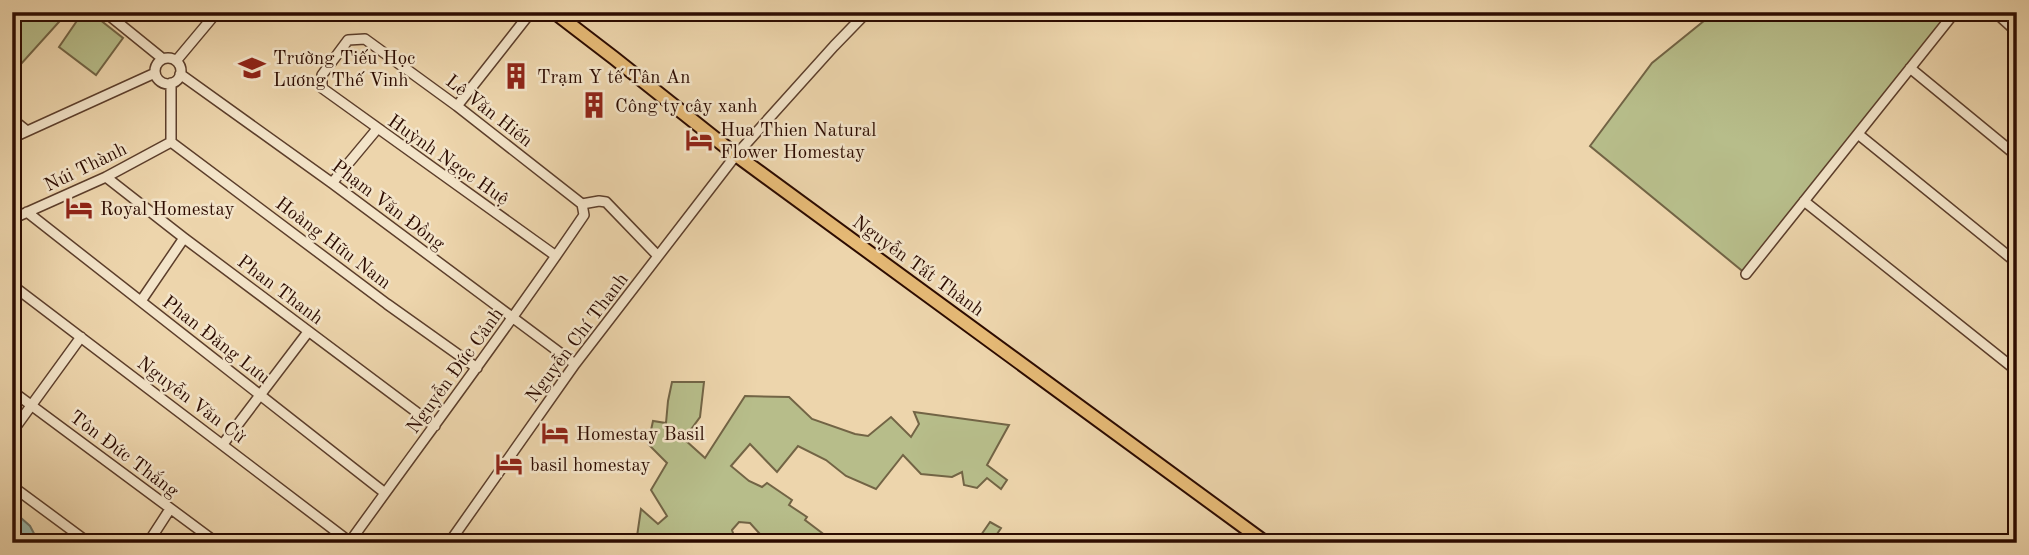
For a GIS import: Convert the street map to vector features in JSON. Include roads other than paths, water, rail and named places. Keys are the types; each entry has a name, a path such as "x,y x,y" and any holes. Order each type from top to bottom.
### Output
{"main road":[{"name":"Nguyễn Tất Thành","path":"554,12 736,155 1266,543"}],"street":[{"path":"105,12 163,59"},
{"path":"176,61 217,12"},
{"path":"457,106 531,12"},
{"name":"Nguyễn Chí Thanh","path":"449,543 575,364 736,155 867,12"},
{"path":"1746,274 1955,12"},
{"path":"1995,12 2017,32"},
{"name":"Lê Văn Hiến","path":"322,88 322,75 348,40 365,39 457,106 582,204"},
{"path":"168,58 179,65 180,74 171,83 160,81 155,74 158,63 163,59 168,58"},
{"path":"1910,68 2017,156"},
{"path":"12,138 155,74"},
{"name":"Phạm Văn Đồng","path":"180,74 575,364"},
{"path":"171,83 171,142"},
{"name":"Huỳnh Ngọc Huệ","path":"322,88 556,256"},
{"path":"12,119 27,131"},
{"path":"332,183 377,129"},
{"path":"1858,134 2017,263"},
{"name":"Núi Thành","path":"12,219 106,177 171,142"},
{"name":"Hoàng Hữu Nam","path":"171,142 477,368"},
{"name":"Phan Thanh","path":"106,177 435,426"},
{"path":"1804,201 2017,371"},
{"path":"582,204 606,202 658,256"},
{"name":"Nguyễn Đức Cảnh","path":"350,543 514,318 584,215 582,204"},
{"name":"Phan Đăng Lưu","path":"27,212 385,493"},
{"path":"141,302 184,238"},
{"name":"Nguyễn Văn Cừ","path":"12,285 350,543"},
{"path":"223,444 308,332"},
{"path":"12,432 81,337"},
{"name":"Tôn Đức Thắng","path":"12,391 217,543"},
{"path":"12,486 89,543"},
{"path":"148,543 170,509"}],"place":[{"name":"Trường Tiếu Học Lương Thế Vinh","path":"252,68"},
{"name":"Trạm Y tế Tân An","path":"516,76"},
{"name":"Công ty cây xanh","path":"594,105"},
{"name":"Hua Thien Natural Flower Homestay","path":"699,140"},
{"name":"Royal Homestay","path":"79,208"},
{"name":"Homestay Basil","path":"555,433"},
{"name":"basil homestay","path":"509,464"}]}
